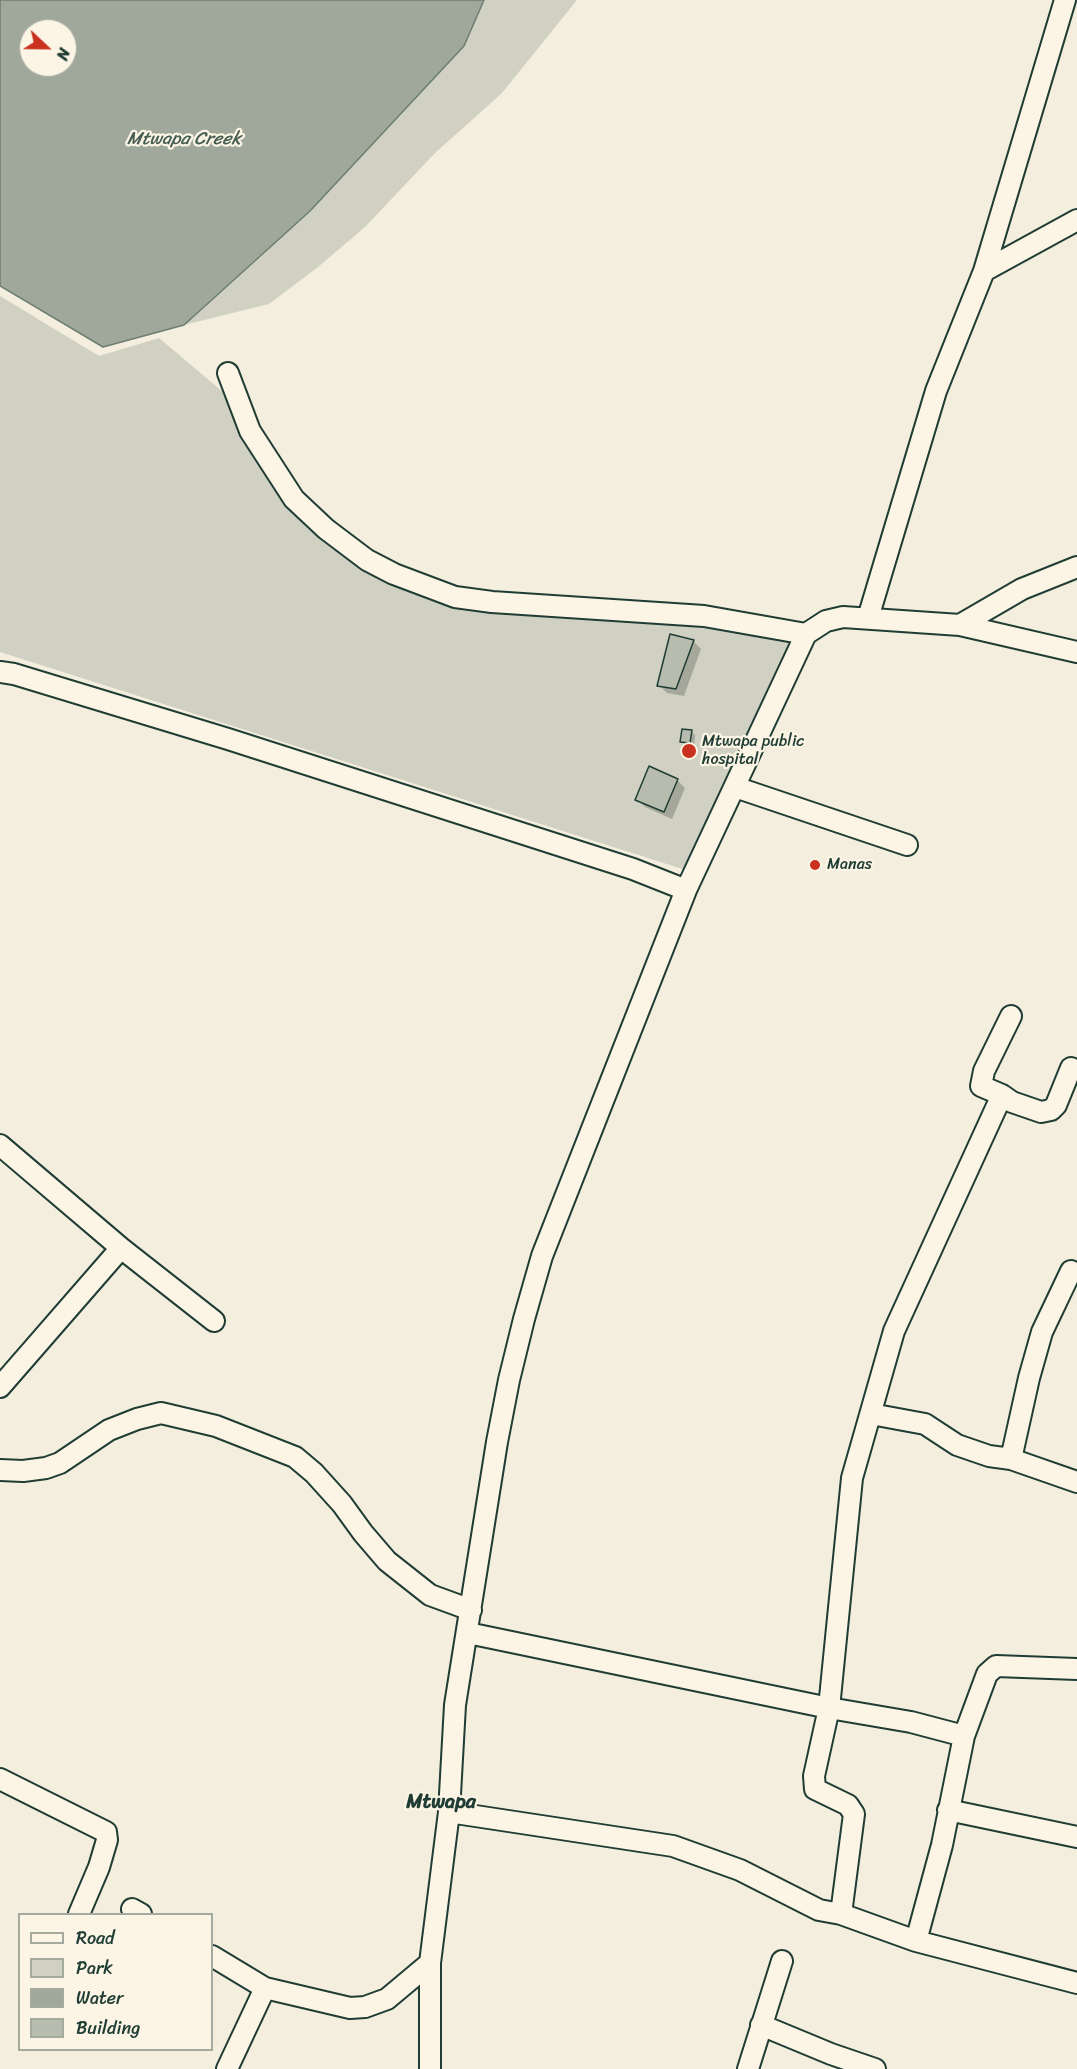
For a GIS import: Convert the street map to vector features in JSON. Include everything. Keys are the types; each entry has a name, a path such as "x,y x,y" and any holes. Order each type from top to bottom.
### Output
{"street":[{"path":"868,618 936,392 984,271 1065,0"},
{"path":"984,271 1077,220"},
{"path":"228,373 250,431 294,499 326,530 367,560 394,574 455,597 492,602 704,616 806,634"},
{"path":"960,625 1022,589 1077,567"},
{"path":"430,2069 430,1963 449,1812 455,1705 509,1380 542,1256 686,890 806,634 826,621 843,617 960,625 1077,652"},
{"path":"0,672 14,674 228,740 633,869 686,890"},
{"path":"735,787 907,845"},
{"path":"1011,1016 984,1071 981,1086 1012,1102 1041,1112 1051,1110 1056,1105 1071,1068"},
{"path":"841,1914 854,1814 848,1805 815,1789 814,1776 829,1707 852,1478 894,1331 1002,1095"},
{"path":"0,1145 121,1248 214,1321"},
{"path":"0,1387 121,1248"},
{"path":"1011,1459 1042,1332 1071,1271"},
{"path":"0,1470 23,1471 46,1468 60,1462 109,1430 161,1413 216,1426 295,1457 315,1473 387,1561 430,1595 471,1610"},
{"path":"871,1414 925,1424 957,1445 989,1456 1011,1459 1077,1482"},
{"path":"468,1633 911,1722 964,1736"},
{"path":"916,1941 942,1845 964,1736 987,1674 996,1666 1077,1669"},
{"path":"0,1779 106,1832 107,1840 99,1867 79,1913"},
{"path":"948,1810 1077,1837"},
{"path":"449,1812 673,1846 740,1870 819,1911 841,1914 916,1941 1077,1983"},
{"path":"213,1957 265,1988 350,2008 364,2007 394,1994 430,1963"},
{"path":"748,2069 782,1961"},
{"path":"227,2069 265,1988"},
{"path":"761,2025 831,2054 875,2069"}],"green space":[{"path":"484,0 577,0 502,93 435,153 365,227 318,267 269,304 184,325 310,211 464,46"},
{"path":"0,296 99,356 159,338 229,397 265,467 398,583 795,634 695,873 0,652"}],"water":[{"name":"Mtwapa Creek","path":"0,0 484,0 464,46 310,211 184,325 103,347 0,286"}],"building":[{"path":"670,634 694,640 676,689 657,686"},
{"path":"682,729 692,730 690,743 680,742"},
{"path":"649,766 678,779 664,812 635,800"}],"place":[{"name":"Mtwapa public hospital","path":"689,751"},
{"name":"Manas","path":"815,865"}],"district":[{"name":"Mtwapa","path":"441,1803"}]}
